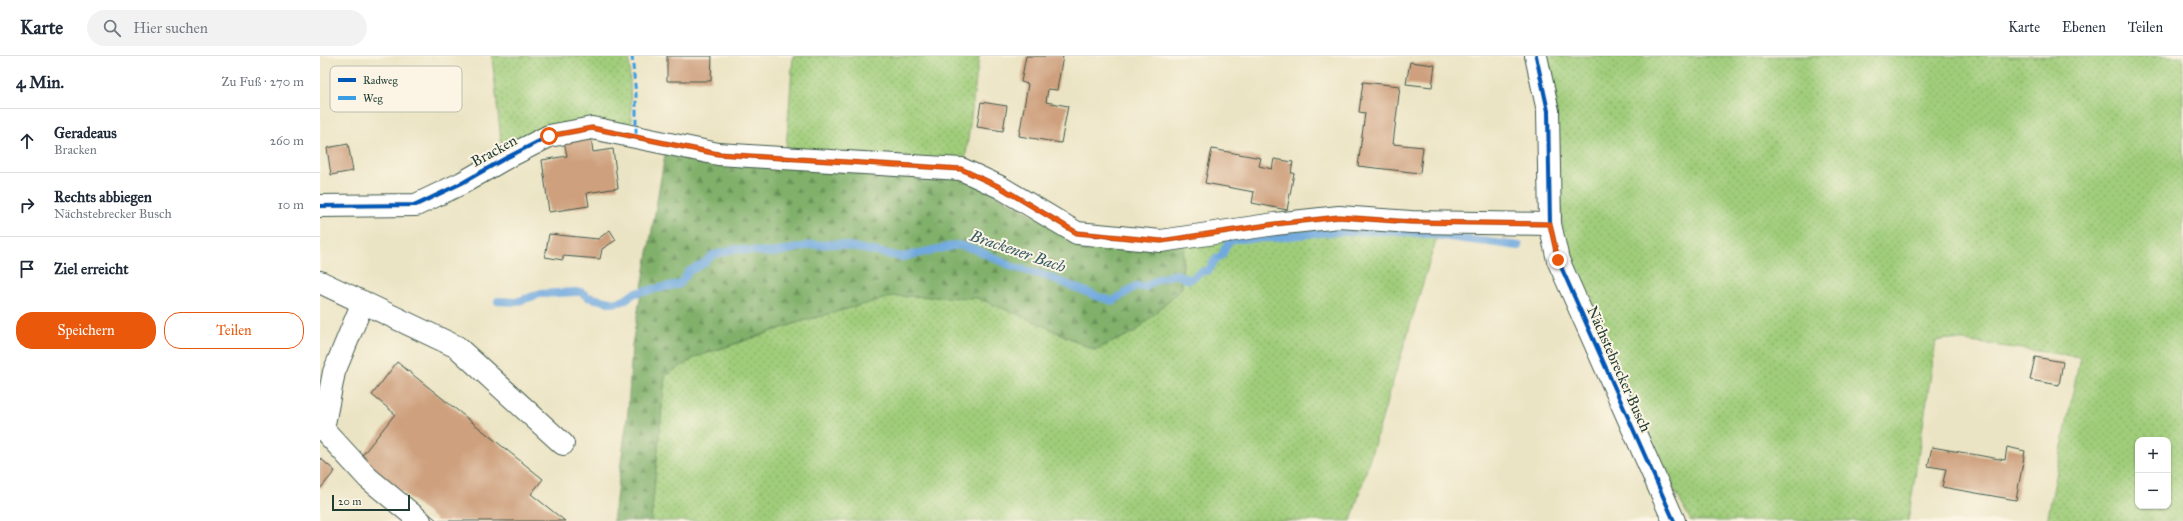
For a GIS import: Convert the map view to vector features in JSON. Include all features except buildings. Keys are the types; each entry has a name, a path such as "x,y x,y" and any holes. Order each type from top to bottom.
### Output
{"street":[{"name":"Nächstebrecker Busch","path":"1536,56 1548,111 1550,224 1558,260 1674,521"},
{"name":"Bracken","path":"320,206 416,205 462,183 504,158 549,136 592,128 718,154 961,169 1000,187 1077,233 1084,234 1161,241 1275,224 1339,217 1411,222 1550,224"},
{"path":"320,282 457,347 563,444"},
{"path":"363,302 334,372 323,429 368,478 420,521"}],"green space":[{"path":"492,56 629,56 632,133 502,151"},
{"path":"793,56 979,56 965,162 786,149"},
{"path":"1544,56 2183,56 2183,521 2047,521 2080,357 1949,339 1936,341 1908,521 1691,521 1648,440 1564,252 1554,109"},
{"path":"666,149 960,176 1075,237 1184,241 1181,289 1135,332 1095,350 1031,320 977,298 894,296 799,322 696,357 665,376 651,521 613,521 628,412 632,345"},
{"path":"1341,220 1439,230 1351,521 651,521 665,376 696,357 800,322 893,296 977,297 1024,316 1094,350 1134,332 1182,288 1184,241"}],"waterway":[{"name":"Brackener Bach","path":"498,301 516,302 540,294 575,292 581,292 588,297 613,303 623,301 635,293 680,284 689,271 703,264 713,255 735,249 773,253 811,245 838,244 902,257 957,245 975,249 1013,267 1046,276 1113,301 1136,286 1145,287 1158,279 1176,274 1189,280 1201,272 1209,270 1215,260 1222,255 1227,244 1233,239 1273,238 1315,233 1377,231 1418,233 1519,246"}],"marked path":[{"path":"632,56 636,95 636,137"}],"cycle path":[{"path":"1536,56 1548,111 1550,224 1558,260 1674,521"},
{"path":"320,206 416,205 462,183 549,136 592,128 718,154 961,169 1000,187 1077,233 1161,241 1275,224 1339,217 1411,222 1550,224"}],"route":[{"path":"549,136 592,128 718,154 847,160 961,169 1000,187 1077,233 1161,241 1275,224 1339,217 1411,222 1550,224 1558,260"}]}
